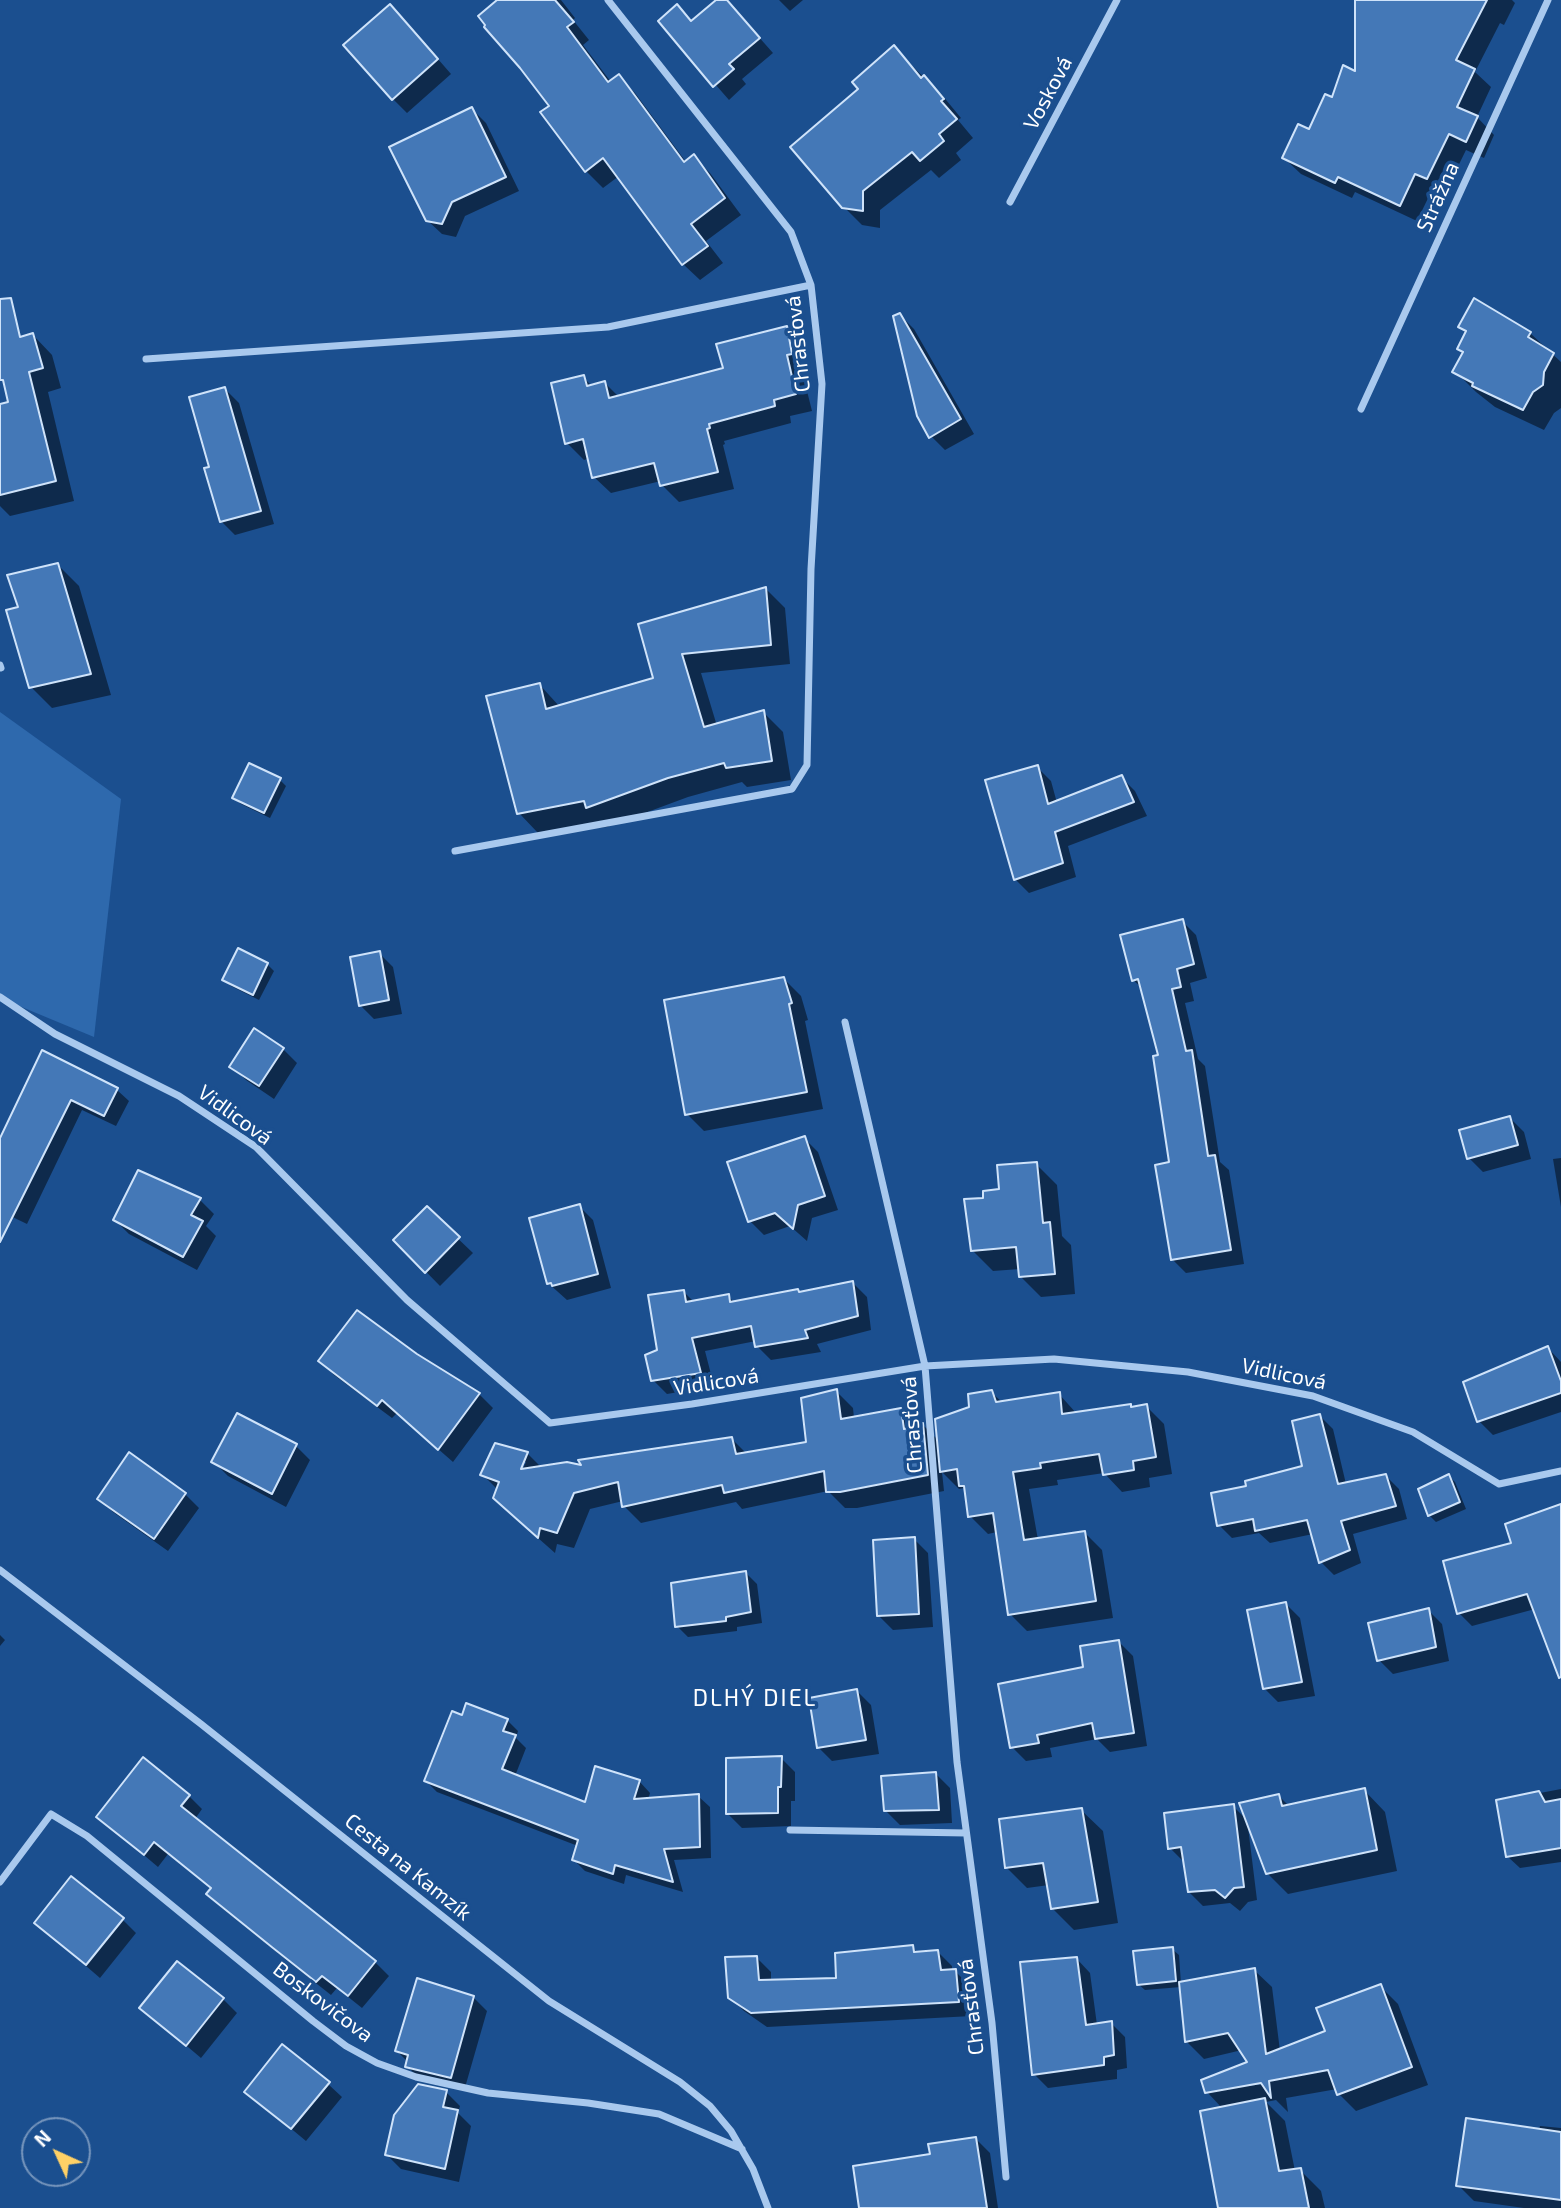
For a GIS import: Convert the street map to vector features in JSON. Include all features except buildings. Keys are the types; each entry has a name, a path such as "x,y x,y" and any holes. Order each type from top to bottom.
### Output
{"street":[{"name":"Chrasťová","path":"455,850 792,789 807,765 811,569 822,384 811,285 791,232 608,0"},
{"name":"Vosková","path":"1010,202 1117,0"},
{"name":"Strážna","path":"1361,409 1548,0"},
{"path":"145,359 608,327 811,285"},
{"name":"Vidlicová","path":"0,997 55,1034 179,1096 256,1147 407,1300 550,1423 692,1404 925,1366 1054,1359 1188,1372 1314,1396 1413,1432 1499,1484 1561,1471"},
{"name":"Chrasťová","path":"845,1022 925,1366 954,1722 992,2024 1006,2176"},
{"name":"Cesta na Kamzík","path":"0,1570 191,1716 549,2001 680,2081 710,2106 731,2131 742,2149 768,2208"},
{"name":"Boskovičova","path":"0,1882 51,1814 87,1836 313,2021 346,2046 377,2063 416,2077 488,2093 588,2103 659,2115 742,2149"},
{"path":"790,1830 966,1833"}],"shaded area":[{"path":"0,712 121,799 94,1037 0,998"}],"district":[{"name":"DLHÝ DIEL","path":"755,1698"}]}
